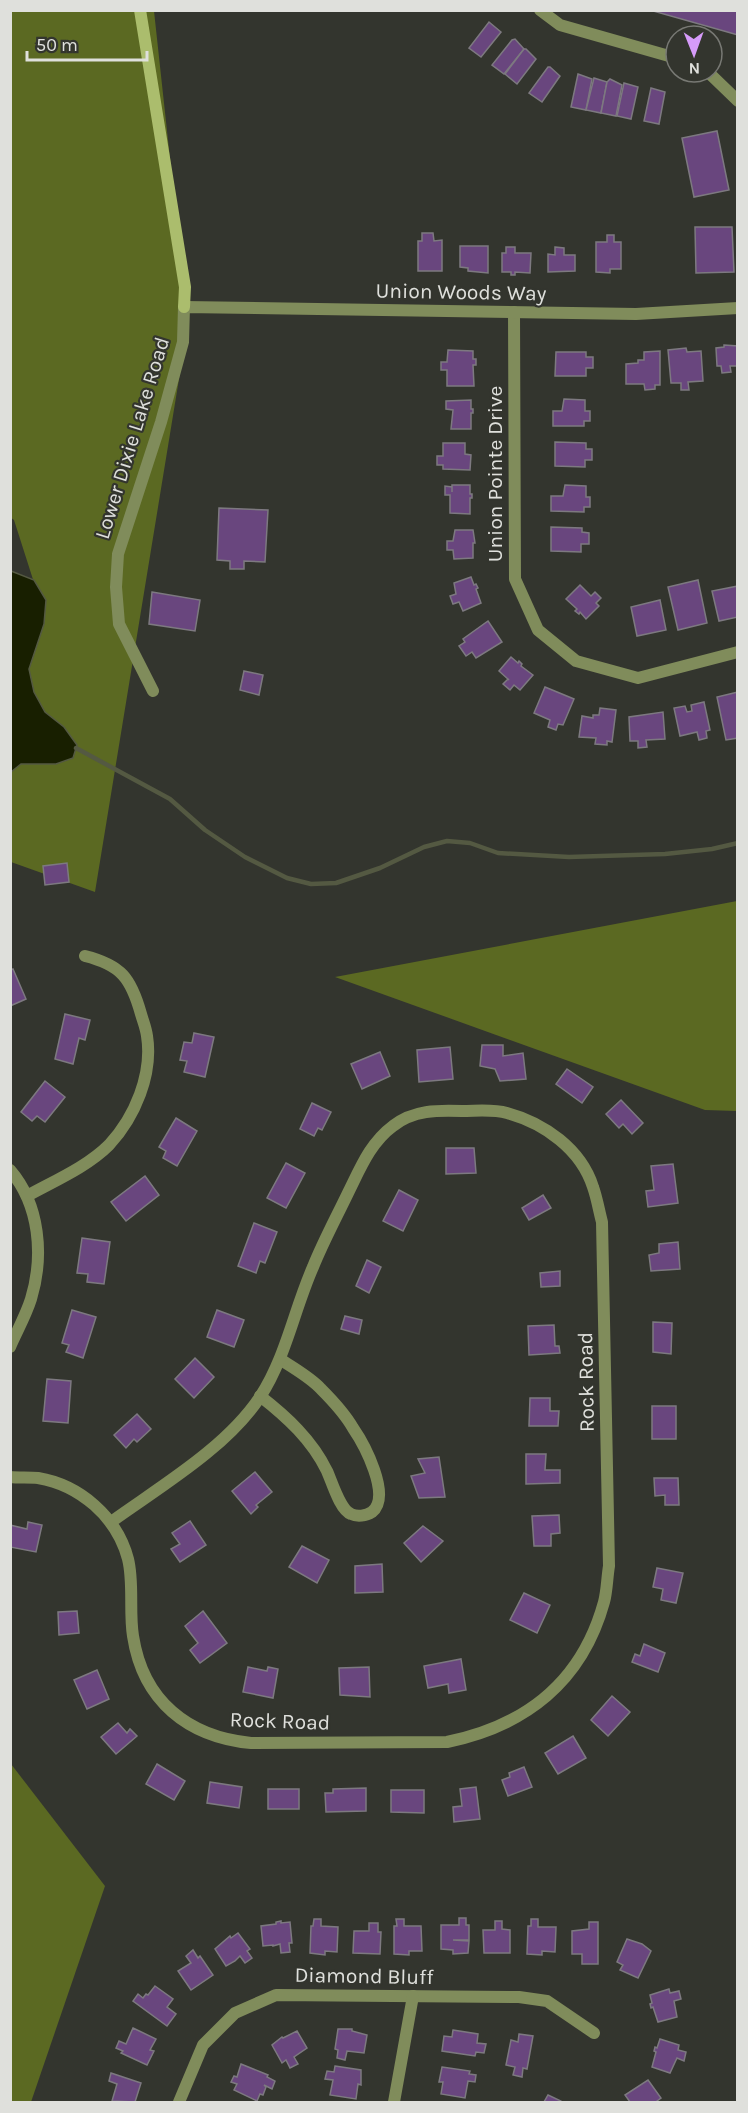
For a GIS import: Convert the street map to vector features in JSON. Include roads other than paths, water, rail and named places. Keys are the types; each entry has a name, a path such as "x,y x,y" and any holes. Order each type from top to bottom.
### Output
{"street":[{"name":"Lower Dixie Lake Road","path":"140,10 185,287 183,342 161,422 118,554 119,624 153,691"},
{"path":"540,10 560,25 664,55"},
{"path":"720,84 738,101"},
{"name":"Union Woods Way","path":"184,307 636,314 738,308"},
{"name":"Union Pointe Drive","path":"514,312 514,579 538,630 576,661 638,678 738,652"},
{"path":"27,1196 87,1162 109,1145 131,1116 144,1082 148,1059 147,1036 135,992 126,978 115,968 101,960 85,956"},
{"name":"Rock Road","path":"10,1477 37,1478 64,1485 90,1500 111,1522 122,1541 129,1561 133,1637 144,1674 154,1692 171,1711 188,1724 210,1735 231,1741 251,1743 447,1742 476,1736 503,1726 528,1711 553,1690 574,1666 592,1635 604,1601 609,1566 602,1222 593,1185 575,1156 557,1137 540,1125 499,1111 433,1110 413,1115 394,1125 376,1141 365,1159 312,1267 280,1359 260,1396 241,1421 216,1445 111,1522"},
{"path":"10,1170 27,1196 37,1228 38,1263 31,1299 10,1347"},
{"path":"260,1396 286,1416 309,1442 326,1469 344,1510 352,1515 363,1516 371,1513 377,1506 380,1495 365,1449 352,1425 319,1387 280,1359"},
{"name":"Diamond Bluff","path":"178,2103 203,2045 235,2013 276,1995 519,1997 547,2001 594,2033"},
{"path":"394,2103 414,1996"}],"waterway":[{"path":"76,748 170,799 205,830 245,857 287,878 311,884 336,883 380,868 424,847 447,841 470,843 498,853 569,857 665,854 712,849 738,843"}]}
